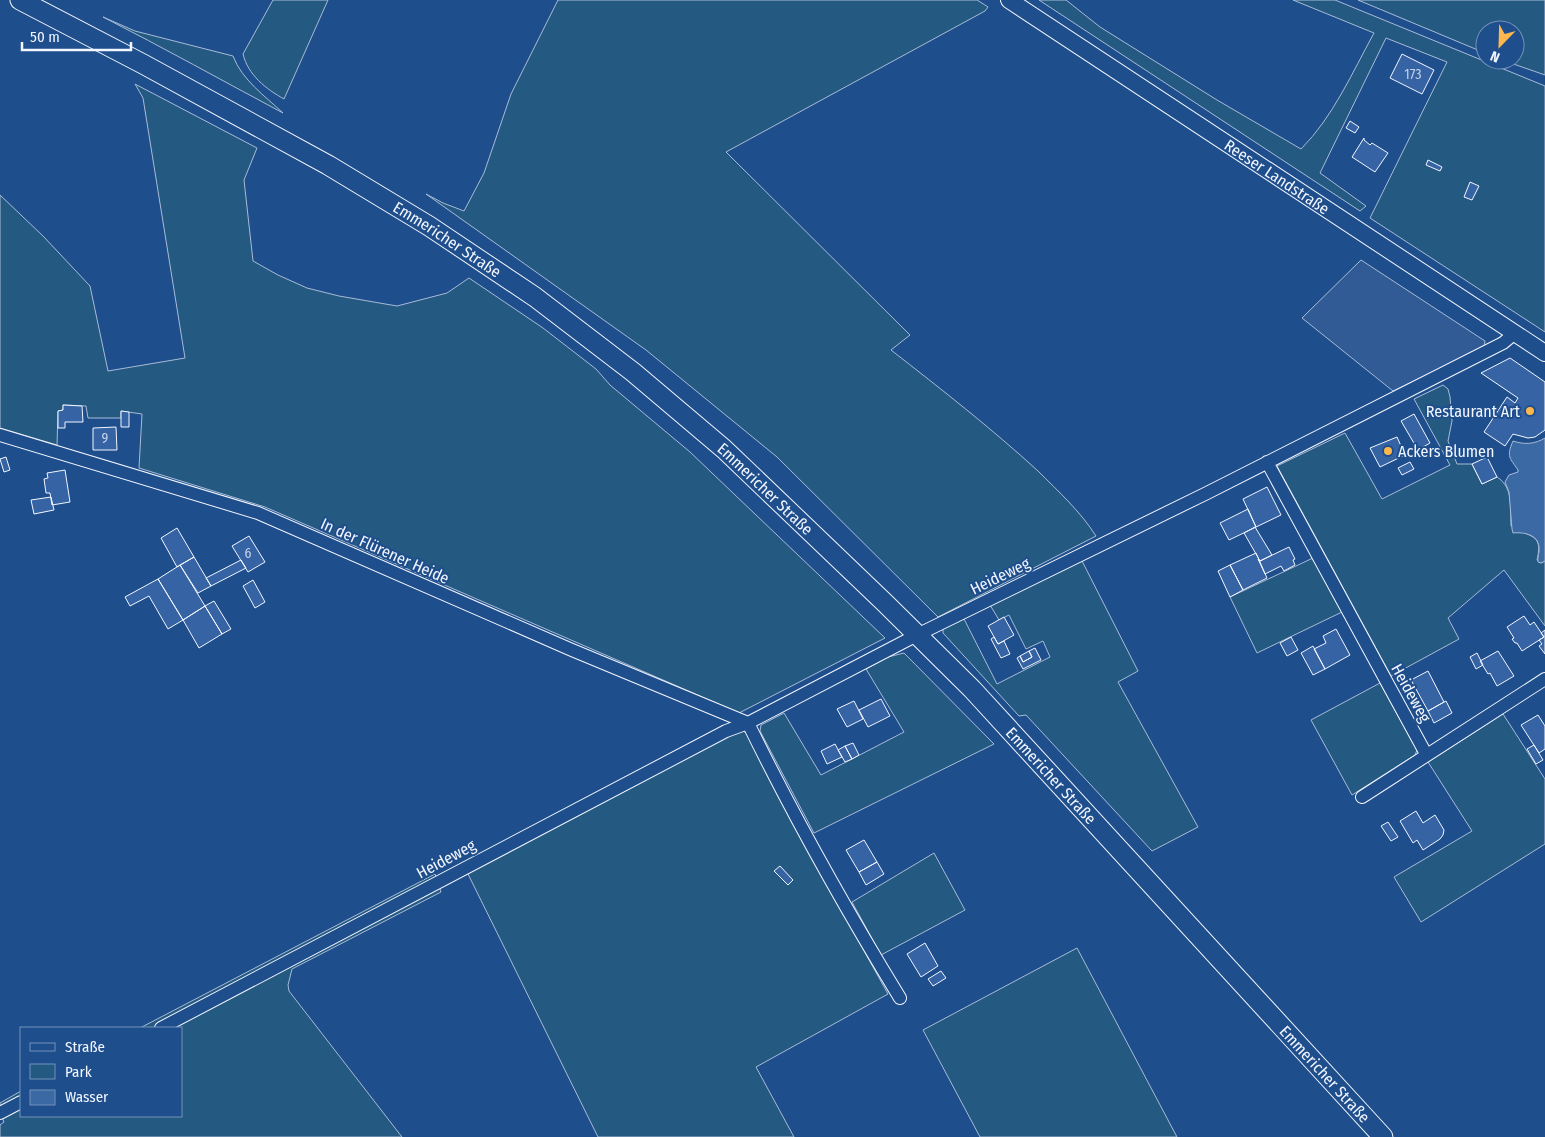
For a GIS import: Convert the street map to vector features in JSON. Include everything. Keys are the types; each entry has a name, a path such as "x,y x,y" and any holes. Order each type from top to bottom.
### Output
{"main road":[{"name":"Emmericher Straße","path":"20,0 143,64 328,165 429,226 535,297 633,372 724,449 917,634 978,696 1383,1137"}],"street":[{"name":"Reeser Landstraße","path":"1009,0 1545,353"},
{"name":"Heideweg","path":"163,1027 726,731 748,722 917,634 1267,462 1503,343 1515,332"},
{"name":"In der Flürener Heide","path":"0,435 258,513 572,650 748,722"},
{"name":"Heideweg","path":"1267,462 1426,754"},
{"path":"1362,797 1545,679"},
{"path":"748,722 853,922 900,998"},
{"path":"0,1113 20,1103"}],"green space":[{"path":"273,0 328,0 284,99 271,91 253,75 245,62 243,54"},
{"path":"558,0 977,0 988,7 985,11 726,152 910,335 891,350 984,424 1038,471 1076,510 1096,536 938,617 777,457 646,350 426,194 464,211 484,173 511,94"},
{"path":"1039,0 1066,0 1100,27 1217,100 1301,149 1332,109 1374,33 1293,0 1335,0 1475,57 1475,70 1506,70 1545,86 1545,332 1370,218 1447,62 1386,38 1320,173 1366,206 1360,211"},
{"path":"1358,0 1545,0 1545,75 1525,68 1525,20 1475,20 1475,49"},
{"path":"103,17 135,31 233,56 248,80 283,113 171,53"},
{"path":"135,84 257,148 244,180 253,261 307,288 339,296 397,306 447,293 469,278 543,328 596,369 610,385 690,452 885,638 739,713 265,507 139,468 142,414 121,411 121,418 88,418 86,406 63,405 63,410 58,411 57,445 0,428 0,195 43,236 90,286 108,371 185,358 143,98"},
{"path":"1443,385 1448,389 1450,397 1452,421 1448,441 1457,464 1472,464 1482,484 1497,477 1502,482 1509,493 1511,526 1536,540 1539,551 1537,560 1541,563 1545,561 1545,626 1504,570 1448,618 1459,639 1391,676 1277,466 1345,433 1382,499 1450,465 1414,399"},
{"path":"1313,558 1342,612 1257,653 1230,597"},
{"path":"1081,559 1138,671 1118,682 1198,827 1152,851 1026,715 1019,716 943,633 943,629 962,615 997,684 1050,657 1043,641 1026,649 1009,615 999,620 990,605"},
{"path":"904,653 994,744 814,833 760,731 761,725 784,713 821,775 904,732 866,669 888,657"},
{"path":"1380,683 1417,750 1415,755 1352,795 1311,720"},
{"path":"1503,714 1545,779 1545,844 1421,922 1394,877 1472,831 1428,762"},
{"path":"740,730 747,733 802,839 888,994 756,1067 794,1137 598,1137 467,872"},
{"path":"934,853 965,910 881,955 852,902"},
{"path":"435,874 441,892 292,969 288,985 289,991 402,1137 0,1137 0,1125 4,1122 0,1113 0,1103 20,1092 20,1117 182,1117 182,1027 142,1027"},
{"path":"1077,948 1177,1137 980,1137 923,1030"}],"shaded area":[{"path":"1361,260 1485,341 1484,347 1393,391 1302,318"}],"water":[{"path":"1545,438 1545,561 1541,563 1538,562 1539,549 1536,539 1529,535 1513,533 1509,492 1505,482 1509,475 1518,472 1509,454 1513,441 1530,443"}],"building":[{"path":"1402,54 1434,70 1422,94 1390,78"},
{"path":"1350,121 1359,127 1355,133 1346,128"},
{"path":"1364,138 1370,145 1372,143 1388,153 1375,172 1352,157"},
{"path":"1428,160 1442,167 1440,171 1426,165"},
{"path":"1470,182 1479,186 1472,200 1464,197"},
{"path":"1510,358 1545,382 1545,430 1535,437 1528,438 1513,434 1505,446 1484,432 1507,397 1515,403 1518,398 1481,373"},
{"path":"63,405 82,406 83,422 65,422 65,428 58,428 58,411 63,410"},
{"path":"121,411 129,412 129,427 121,427"},
{"path":"1414,414 1430,443 1418,450 1401,421"},
{"path":"116,427 117,450 93,450 93,428"},
{"name":"Ackers Blumen","path":"1397,437 1405,455 1380,467 1370,448"},
{"path":"6,457 10,470 4,472 0,459"},
{"path":"1487,457 1497,477 1482,484 1472,464"},
{"path":"1410,462 1414,469 1402,475 1398,468"},
{"path":"65,470 70,502 52,505 50,493 46,493 44,479 48,478 47,473"},
{"path":"1267,487 1281,515 1256,527 1243,499"},
{"path":"51,497 54,510 34,514 31,500"},
{"path":"1248,509 1256,527 1229,540 1220,523"},
{"path":"1255,527 1272,555 1260,561 1244,533"},
{"path":"177,528 194,557 177,567 161,538"},
{"path":"249,536 265,562 248,572 232,546"},
{"path":"1289,547 1295,559 1293,560 1295,565 1284,571 1281,566 1265,574 1258,559 1260,561"},
{"path":"1256,553 1267,578 1243,590 1230,565"},
{"path":"194,557 211,586 198,593 180,565"},
{"path":"241,560 246,568 211,586 206,578"},
{"path":"180,565 205,606 183,620 158,579"},
{"path":"1230,565 1243,590 1230,597 1218,571"},
{"path":"158,579 183,620 168,629 149,596 130,606 125,597"},
{"path":"253,580 265,602 255,608 243,586"},
{"path":"214,601 231,629 222,634 205,606"},
{"path":"205,606 222,634 199,648 183,620"},
{"path":"1524,616 1530,625 1534,622 1544,637 1522,651 1512,639 1514,638 1507,627"},
{"path":"1004,617 1014,635 998,644 988,626"},
{"path":"1336,629 1350,655 1325,669 1314,649 1326,643 1323,636"},
{"path":"1545,630 1545,654 1539,646 1542,644 1539,640 1544,637 1541,633"},
{"path":"994,637 998,644 1004,641 1010,654 1001,658 991,639"},
{"path":"1291,637 1298,650 1287,656 1280,643"},
{"path":"1313,646 1325,669 1313,675 1301,653"},
{"path":"1035,648 1041,660 1023,669 1017,658 1020,656 1023,662 1032,657 1029,651"},
{"path":"1029,651 1032,657 1023,662 1020,656"},
{"path":"1498,651 1514,676 1497,686 1490,673 1488,674 1480,661"},
{"path":"1477,653 1483,665 1476,669 1470,657"},
{"path":"1428,671 1444,702 1428,711 1411,680"},
{"path":"881,699 890,716 868,727 859,710"},
{"path":"854,701 863,719 847,727 837,709"},
{"path":"1446,701 1452,713 1434,723 1428,711"},
{"path":"1538,715 1545,726 1545,749 1539,753 1521,725"},
{"path":"853,743 859,755 852,759 845,746"},
{"path":"835,744 842,757 827,764 821,751"},
{"path":"1534,745 1543,760 1536,764 1527,749"},
{"path":"845,746 852,759 845,762 838,750"},
{"path":"1416,811 1423,823 1435,815 1444,830 1440,839 1423,850 1417,840 1413,843 1400,821"},
{"path":"1388,822 1398,837 1391,841 1381,826"},
{"path":"864,840 877,862 859,872 846,850"},
{"path":"877,862 884,874 866,885 859,872"},
{"path":"780,866 793,880 788,885 774,871"},
{"path":"925,943 938,966 921,977 907,954"},
{"path":"941,971 946,978 933,986 928,979"}],"place":[{"name":"Restaurant Art","path":"1530,411"},
{"name":"Ackers Blumen","path":"1388,451"}]}
